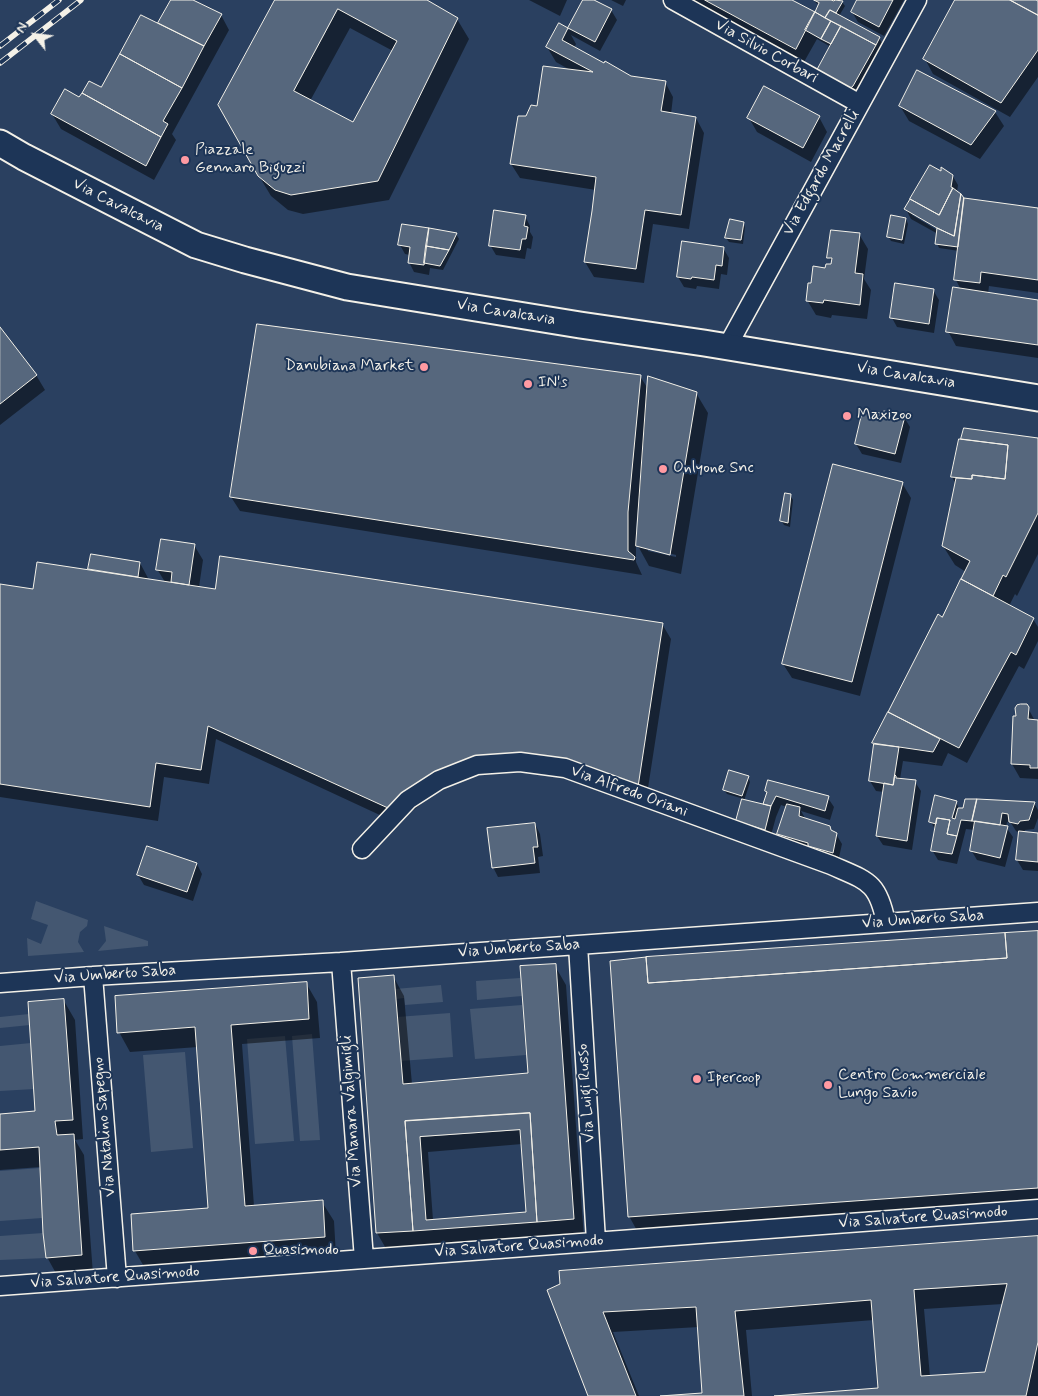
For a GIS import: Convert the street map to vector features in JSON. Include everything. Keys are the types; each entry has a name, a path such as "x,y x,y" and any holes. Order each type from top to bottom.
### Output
{"main road":[{"name":"Via Cavalcavia","path":"0,143 196,245 347,287 580,325 727,346 1038,398"}],"street":[{"name":"Via Silvio Corbari","path":"673,0 860,104"},
{"name":"Via Edgardo Macrelli","path":"727,346 917,0"},
{"name":"Via Alfredo Oriani","path":"362,849 408,800 439,780 477,764 520,762 538,764 565,768 857,876 876,891 886,923"},
{"name":"Via Umberto Saba","path":"0,983 341,962 1038,912"},
{"name":"Via Luigi Russo","path":"578,945 596,1241"},
{"name":"Via Manara Valgimigli","path":"341,962 364,1259"},
{"name":"Via Natalino Sapegno","path":"93,976 117,1278"},
{"name":"Via Salvatore Quasimodo","path":"0,1286 1038,1209"}],"shaded area":[{"path":"36,901 88,920 87,926 80,932 78,942 84,952 28,956 27,938 41,944 48,925 31,919"},
{"path":"104,926 148,941 148,946 98,951 106,941"},
{"path":"520,978 522,996 477,1000 476,981"},
{"path":"441,985 443,1002 405,1005 404,998 396,999 395,989"},
{"path":"522,1005 526,1055 475,1059 470,1009"},
{"path":"450,1013 453,1057 401,1061 397,1017"},
{"path":"29,1014 30,1025 0,1028 0,1017"},
{"path":"312,1034 320,1140 300,1141 292,1036"},
{"path":"285,1036 294,1141 255,1144 247,1039"},
{"path":"31,1043 34,1089 0,1091 0,1046"},
{"path":"185,1052 193,1148 151,1152 143,1055"},
{"path":"40,1168 42,1218 0,1221 0,1171"},
{"path":"43,1233 46,1258 0,1260 0,1236"}],"building":[{"path":"171,0 193,0 222,14 204,46 158,23"},
{"path":"275,0 427,0 458,18 378,181 291,195 275,190 258,176 218,105","holes":["338,9 397,41 353,122 294,91"]},
{"path":"583,0 594,0 612,9 595,42 568,28"},
{"path":"705,0 792,0 815,12 796,49"},
{"path":"814,0 843,1 836,13 830,10 825,18 815,12 819,3"},
{"path":"857,0 893,0 879,27 851,12"},
{"path":"955,0 1010,0 1038,15 1038,50 1001,103 923,59"},
{"path":"1010,0 1038,1 1038,15"},
{"path":"830,10 880,37 876,45 825,18"},
{"path":"815,12 831,21 821,39 805,30"},
{"path":"141,15 204,46 182,88 120,54"},
{"path":"831,21 841,26 831,44 821,39"},
{"path":"559,23 568,28 562,40 604,63 605,61 631,76 666,81 661,111 696,117 681,215 645,210 636,269 584,262 596,177 510,164 518,116 526,116 531,105 537,106 543,66 593,72 546,47"},
{"path":"841,26 876,45 853,86 848,90 815,74"},
{"path":"120,54 182,88 163,121 168,124 161,137 82,93 89,81 101,87"},
{"path":"917,70 996,111 971,145 899,106"},
{"path":"764,86 820,116 803,148 747,118"},
{"path":"65,89 79,97 82,93 161,137 146,166 51,114"},
{"path":"930,165 941,171 941,167 953,175 951,187 953,188 939,215 910,199"},
{"path":"953,188 961,194 954,236 904,209 910,199 939,215"},
{"path":"961,194 964,198 958,247 935,244 937,228 954,236"},
{"path":"964,198 1038,208 1038,280 981,272 980,283 954,280"},
{"path":"494,210 526,215 524,226 528,227 526,239 522,239 520,250 489,246"},
{"path":"891,215 906,218 902,240 887,237"},
{"path":"730,219 744,222 741,240 725,238"},
{"path":"402,224 429,228 424,265 408,263 410,247 398,245"},
{"path":"429,228 457,233 449,250 426,246"},
{"path":"831,230 860,233 855,273 863,274 860,305 824,300 823,303 806,301 808,283 811,283 813,266 825,268 826,264 831,264 832,258 827,258"},
{"path":"682,241 724,247 722,266 716,265 714,280 677,277"},
{"path":"426,246 449,250 440,266 424,263"},
{"path":"895,283 934,289 929,324 890,318"},
{"path":"953,287 1038,300 1038,345 946,332"},
{"path":"257,324 641,375 628,512 628,551 635,557 634,560 230,497"},
{"path":"0,327 37,375 0,404"},
{"name":"Onlyone Snc","path":"648,376 697,392 670,555 636,546"},
{"path":"863,410 880,413 884,411 905,416 895,454 855,444"},
{"path":"964,428 1038,438 1038,513 1006,577 1003,575 993,596 961,579 970,561 942,546 956,478 972,479 972,475 1005,479 1008,445 961,439"},
{"path":"959,439 1008,445 1005,479 972,475 972,479 951,477"},
{"path":"833,464 903,482 852,682 782,664"},
{"path":"785,493 791,494 788,523 780,521"},
{"path":"161,539 195,544 189,585 171,582 172,572 156,570"},
{"path":"91,554 140,562 138,577 88,569"},
{"path":"220,556 663,623 638,787 508,754 496,755 483,757 404,795 388,808 208,726 201,770 156,763 150,807 0,784 0,584 33,589 37,562 215,589"},
{"path":"961,579 1034,618 1016,655 1011,652 959,748 888,712 938,614 942,617"},
{"path":"1027,704 1029,707 1028,719 1038,720 1038,768 1030,768 1030,765 1011,764 1013,716 1016,716 1015,708 1017,705"},
{"path":"888,712 940,739 933,752 872,743"},
{"path":"874,744 899,747 893,785 869,781"},
{"path":"729,770 749,776 742,796 723,790"},
{"path":"895,775 896,778 916,780 907,841 876,836 884,783 893,785"},
{"path":"768,780 829,796 825,811 776,796 771,806 763,804"},
{"path":"935,795 957,801 952,818 955,819 958,808 963,808 965,799 977,799 972,821 961,820 957,836 947,834 950,820 937,818 936,824 929,822"},
{"path":"742,799 771,806 765,830 736,821"},
{"path":"977,799 1035,802 1029,820 1020,821 1018,824 1009,822 1008,814 1002,813 1000,825 972,821"},
{"path":"787,804 800,807 799,816 830,826 831,830 837,833 833,853 777,834"},
{"path":"937,818 950,820 947,834 957,836 952,854 931,851"},
{"path":"975,821 1008,826 1000,858 970,851"},
{"path":"535,823 538,847 533,847 535,863 492,868 487,828"},
{"path":"1019,831 1038,833 1038,862 1016,860"},
{"path":"147,846 197,863 187,892 137,875"},
{"name":"Centro Commerciale Lungo Savio","path":"1038,931 1038,1188 628,1217 610,961 646,957 648,983 1007,958 1005,933"},
{"path":"1005,933 1007,958 648,983 646,957"},
{"path":"556,964 574,1219 537,1222 530,1113 405,1121 413,1231 376,1233 358,978 394,975 403,1084 528,1073 520,966"},
{"path":"307,982 309,1019 231,1025 245,1206 323,1200 325,1237 133,1251 131,1214 208,1208 195,1027 117,1033 115,996"},
{"path":"64,999 73,1120 55,1121 57,1135 74,1134 82,1255 46,1258 39,1147 0,1150 0,1114 35,1111 28,1002"},
{"path":"530,1113 537,1222 413,1231 405,1121","holes":["520,1130 526,1212 426,1220 420,1137"]},
{"path":"1038,1236 1038,1342 1026,1396 774,1396 878,1388 871,1300 735,1311 744,1396 660,1396 702,1393 696,1307 603,1312 636,1396 588,1396 547,1290 560,1284 559,1271","holes":["1007,1284 985,1372 921,1376 914,1290"]}],"railway":[{"path":"0,46 59,0"},
{"path":"0,63 81,0"}],"place":[{"name":"Piazzale Gennaro Biguzzi","path":"185,160"},
{"name":"Danubiana Market","path":"424,367"},
{"name":"IN's","path":"528,384"},
{"name":"Maxizoo","path":"847,416"},
{"name":"Onlyone Snc","path":"663,469"},
{"name":"Ipercoop","path":"697,1079"},
{"name":"Centro Commerciale Lungo Savio","path":"828,1085"},
{"name":"Quasimodo","path":"253,1251"}]}
